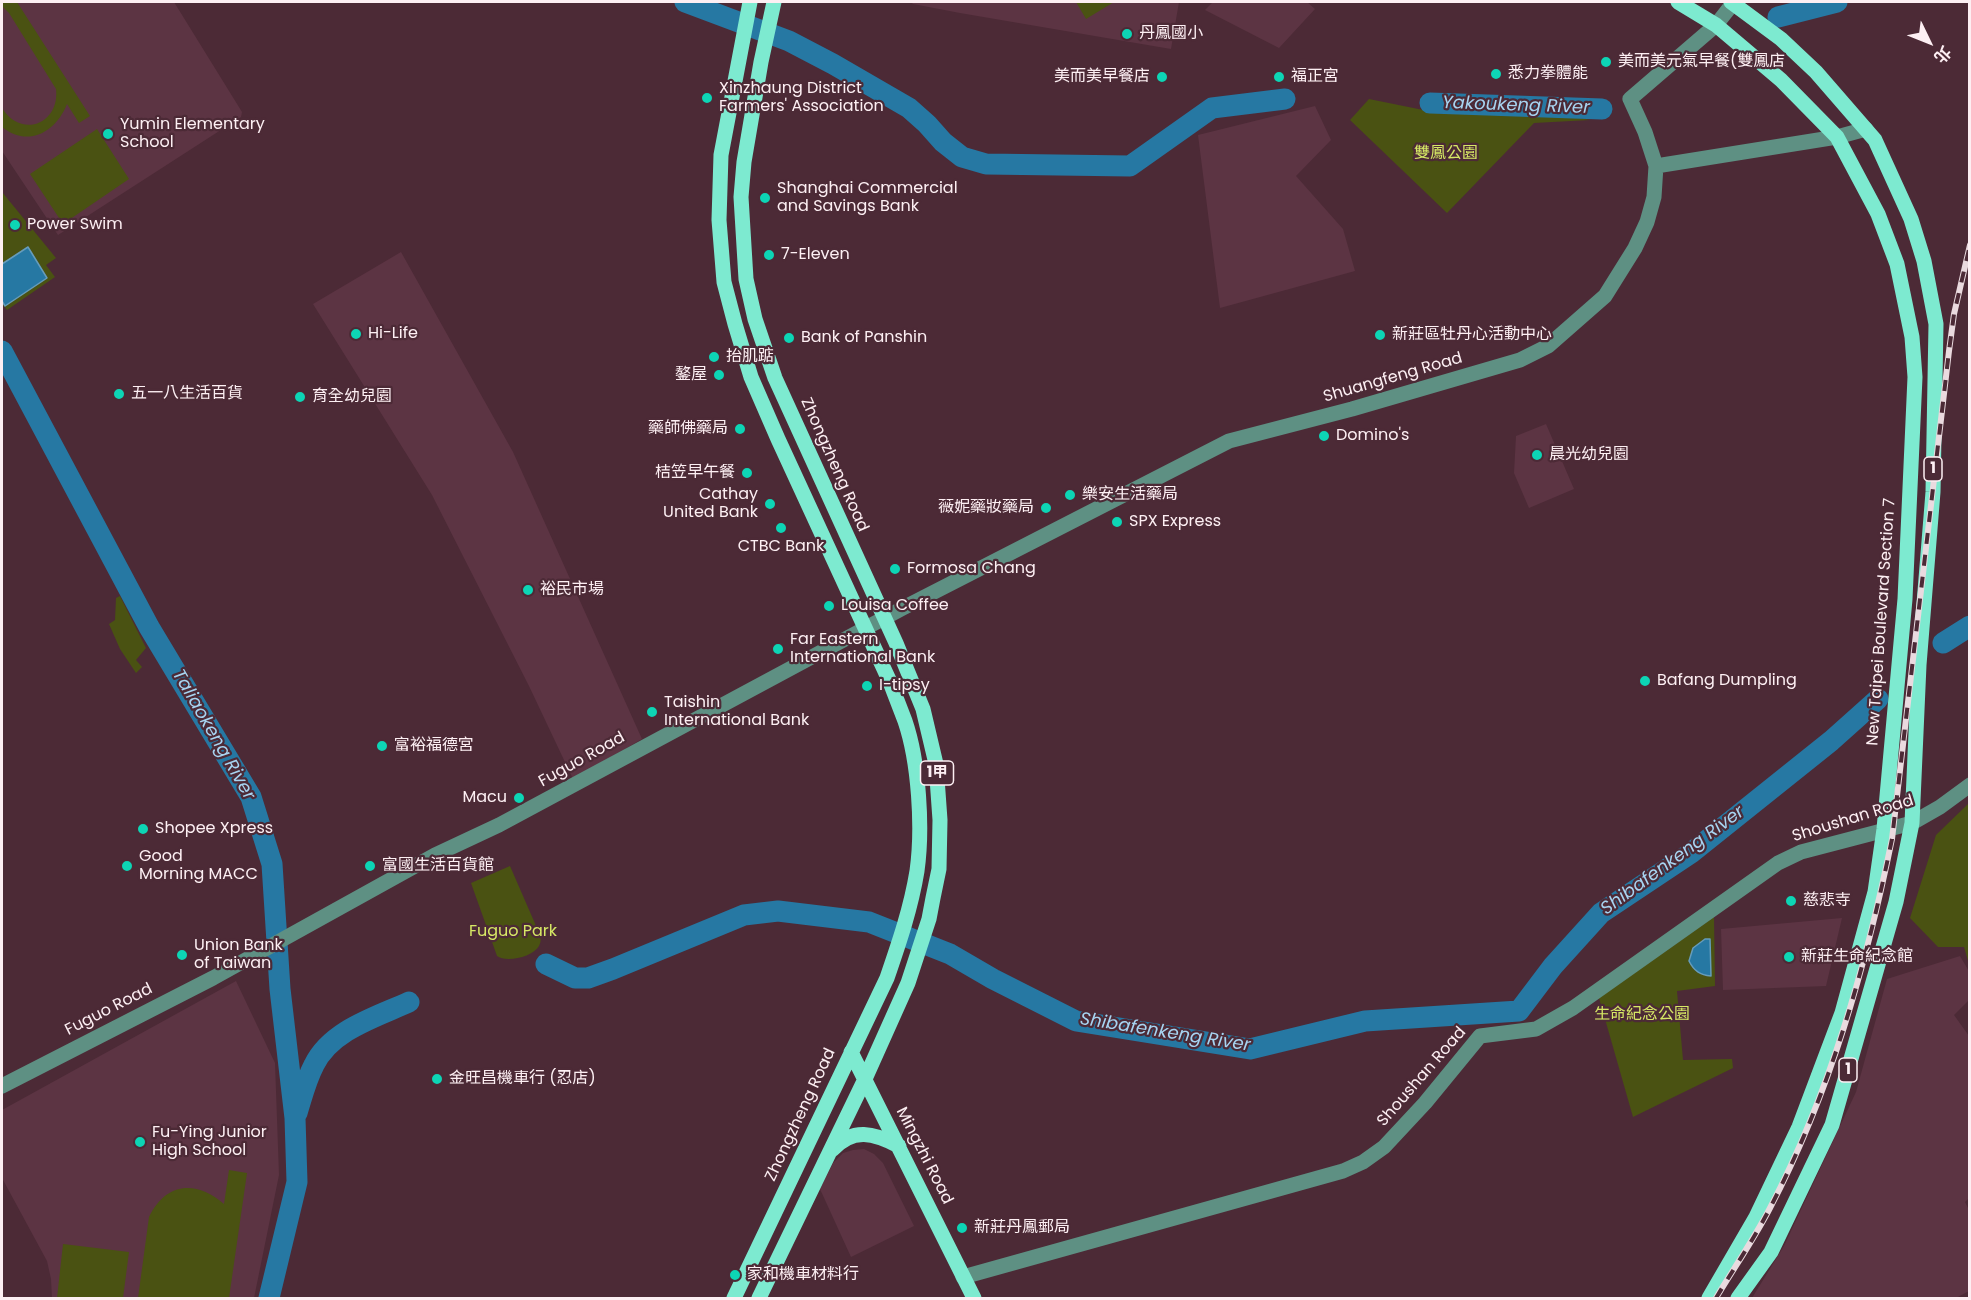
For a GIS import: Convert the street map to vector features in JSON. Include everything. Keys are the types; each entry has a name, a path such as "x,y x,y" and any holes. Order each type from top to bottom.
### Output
{"main road":[{"name":"Zhongzheng Road","path":"774,2 747,139 741,197 746,279 755,319 775,378 885,618 923,709 936,764 940,820 939,868 931,908 908,983 865,1078"},
{"name":"New Taipei Boulevard Section 7","path":"1678,2 1716,25 1781,80 1837,138 1878,214 1897,264 1912,337 1915,376 1905,599 1884,829 1875,892 1842,1013 1799,1127 1756,1217 1709,1299"},
{"name":"1","path":"1732,2 1781,39 1816,72 1875,140 1911,219 1924,261 1936,324 1933,492 1919,664 1912,823 1896,902 1832,1125 1771,1252 1738,1299"},
{"name":"1甲","path":"749,5 721,155 719,220 724,282 751,377 865,628"},
{"path":"724,282 746,279"},
{"name":"Zhongzheng Road","path":"735,1299 887,978 904,925 917,872 918,797 915,761 905,722 890,682 865,628"},
{"name":"Mingzhi Road","path":"851,1052 974,1299"},
{"name":"1甲","path":"759,1299 865,1078"},
{"path":"826,1157 839,1143 852,1136 867,1134 899,1146"}],"street":[{"name":"Shuangfeng Road","path":"885,618 1229,441 1352,409 1509,363 1548,346 1605,296 1622,272 1647,222 1654,197 1656,166 1645,132 1630,99 1716,25 1732,2"},
{"path":"1656,166 1837,138 1866,129"},
{"name":"Fuguo Road","path":"2,1086 232,967 435,855 499,825 885,618"},
{"name":"Shoushan Road","path":"963,1277 1332,1174 1364,1162 1384,1148 1480,1036 1536,1029 1573,1008 1778,863 1801,852 1912,823 1940,807 1970,785"}],"shaded area":[{"name":"Yumin Elementary School","path":"2,2 174,2 242,112 241,117 58,235 2,151"},
{"name":"丹鳳國小","path":"911,2 1179,2 1171,49 960,13"},
{"path":"1213,2 1307,2 1315,9 1279,48 1205,10"},
{"path":"1315,106 1331,140 1296,176 1343,229 1355,271 1220,308 1198,135"},
{"name":"裕民市場","path":"401,252 513,452 642,739 573,779 529,686 432,495 313,304"},
{"name":"晨光幼兒園","path":"1546,424 1574,489 1529,508 1514,473 1516,436"},
{"name":"新莊生命紀念館","path":"1842,918 1826,986 1723,990 1721,929"},
{"path":"1960,956 1970,973 1969,1000 1954,1015 1969,1036 1970,1197 1965,1202 1970,1212 1969,1291 1956,1298 1752,1298 1784,1246 1856,1092 1887,979"},
{"name":"Fu-Ying Junior High School","path":"236,981 275,1063 279,1175 254,1298 52,1298 47,1261 2,1178 2,1110"},
{"path":"864,1149 874,1154 883,1163 914,1226 851,1257 820,1189 833,1163 843,1153"}],"green space":[{"path":"2,2 17,2 90,116 79,123 67,104 56,122 40,134 22,136 2,127 2,108 10,118 19,123 28,125 46,119 56,101 56,89 9,13 2,6"},
{"path":"1076,2 1114,2 1086,19"},
{"name":"雙鳳公園","path":"1369,99 1443,114 1538,111 1590,120 1534,123 1447,213 1350,120"},
{"path":"97,129 129,179 63,224 30,174"},
{"name":"Power Swim","path":"2,192 56,258 46,265 55,277 7,310 2,304"},
{"path":"120,596 146,648 136,660 142,667 136,673 120,649 109,624 115,620 116,598"},
{"path":"1969,803 1969,964 1964,947 1938,947 1910,918 1936,835"},
{"name":"Fuguo Park","path":"510,866 541,941 536,950 531,953 519,958 507,959 497,956 471,883"},
{"name":"生命紀念公園","path":"1714,917 1715,986 1677,991 1683,1060 1732,1059 1733,1068 1633,1117 1599,998"},
{"path":"229,1170 247,1173 229,1298 138,1298 149,1217 156,1205 173,1191 182,1188 203,1191 224,1204"},
{"path":"63,1244 129,1252 123,1298 57,1298"}],"water":[{"path":"28,247 47,278 5,306 2,301 2,264"},
{"path":"1705,939 1710,939 1711,976 1698,972 1689,961 1693,948"}],"waterway":[{"name":"Yakoukeng River","path":"685,2 789,41 833,64 909,108 943,142 962,157 986,164 1130,166 1212,108 1285,99"},
{"name":"Yakoukeng River","path":"1778,17 1837,2"},
{"name":"Yakoukeng River","path":"1430,103 1602,109"},
{"name":"Taliaokeng River","path":"2,351 149,627 251,797 272,864 280,989 295,1118 297,1182 269,1298"},
{"name":"Shibafenkeng River","path":"1943,643 1970,626"},
{"name":"Shibafenkeng River","path":"546,964 575,978 588,978 744,915 778,911 869,922 950,954 993,979 1076,1021 1250,1049 1365,1021 1519,1011 1553,966 1601,913 1691,853 1831,741 1878,699"},
{"name":"Shibafenkeng River","path":"297,1113 311,1071 331,1042 369,1019 409,1002"}],"railway":[{"path":"1716,1298 1770,1208 1811,1120 1844,1028 1882,887 1892,839 1954,314 1970,245"}],"place":[{"name":"丹鳳國小","path":"1127,34"},
{"name":"美而美元氣早餐(雙鳳店","path":"1606,62"},
{"name":"悉力拳體能","path":"1496,74"},
{"name":"美而美早餐店","path":"1162,77"},
{"name":"福正宮","path":"1279,77"},
{"name":"Xinzhaung District Farmers' Association","path":"707,98"},
{"name":"Yumin Elementary School","path":"108,134"},
{"name":"Shanghai Commercial and Savings Bank","path":"765,198"},
{"name":"Power Swim","path":"15,225"},
{"name":"7-Eleven","path":"769,255"},
{"name":"Hi-Life","path":"356,334"},
{"name":"新莊區牡丹心活動中心","path":"1380,335"},
{"name":"Bank of Panshin","path":"789,338"},
{"name":"抬肌踮","path":"714,357"},
{"name":"鏊屋","path":"719,375"},
{"name":"五一八生活百貨","path":"119,394"},
{"name":"育全幼兒園","path":"300,397"},
{"name":"藥師佛藥局","path":"740,429"},
{"name":"Domino's","path":"1324,436"},
{"name":"晨光幼兒園","path":"1537,455"},
{"name":"桔笠早午餐","path":"747,473"},
{"name":"樂安生活藥局","path":"1070,495"},
{"name":"Cathay United Bank","path":"770,504"},
{"name":"薇妮藥妝藥局","path":"1046,508"},
{"name":"SPX Express","path":"1117,522"},
{"name":"CTBC Bank","path":"781,528"},
{"name":"Formosa Chang","path":"895,569"},
{"name":"裕民市場","path":"528,590"},
{"name":"Louisa Coffee","path":"829,606"},
{"name":"Far Eastern International Bank","path":"778,649"},
{"name":"Bafang Dumpling","path":"1645,681"},
{"name":"I-tipsy","path":"867,686"},
{"name":"Taishin International Bank","path":"652,712"},
{"name":"富裕福德宮","path":"382,746"},
{"name":"Macu","path":"519,798"},
{"name":"Shopee Xpress","path":"143,829"},
{"name":"Good Morning MACC","path":"127,866"},
{"name":"富國生活百貨館","path":"370,866"},
{"name":"慈悲寺","path":"1791,901"},
{"name":"Union Bank of Taiwan","path":"182,955"},
{"name":"新莊生命紀念館","path":"1789,957"},
{"name":"金旺昌機車行 (忍店)","path":"437,1079"},
{"name":"Fu-Ying Junior High School","path":"140,1142"},
{"name":"新莊丹鳳郵局","path":"962,1228"},
{"name":"家和機車材料行","path":"735,1275"}]}
